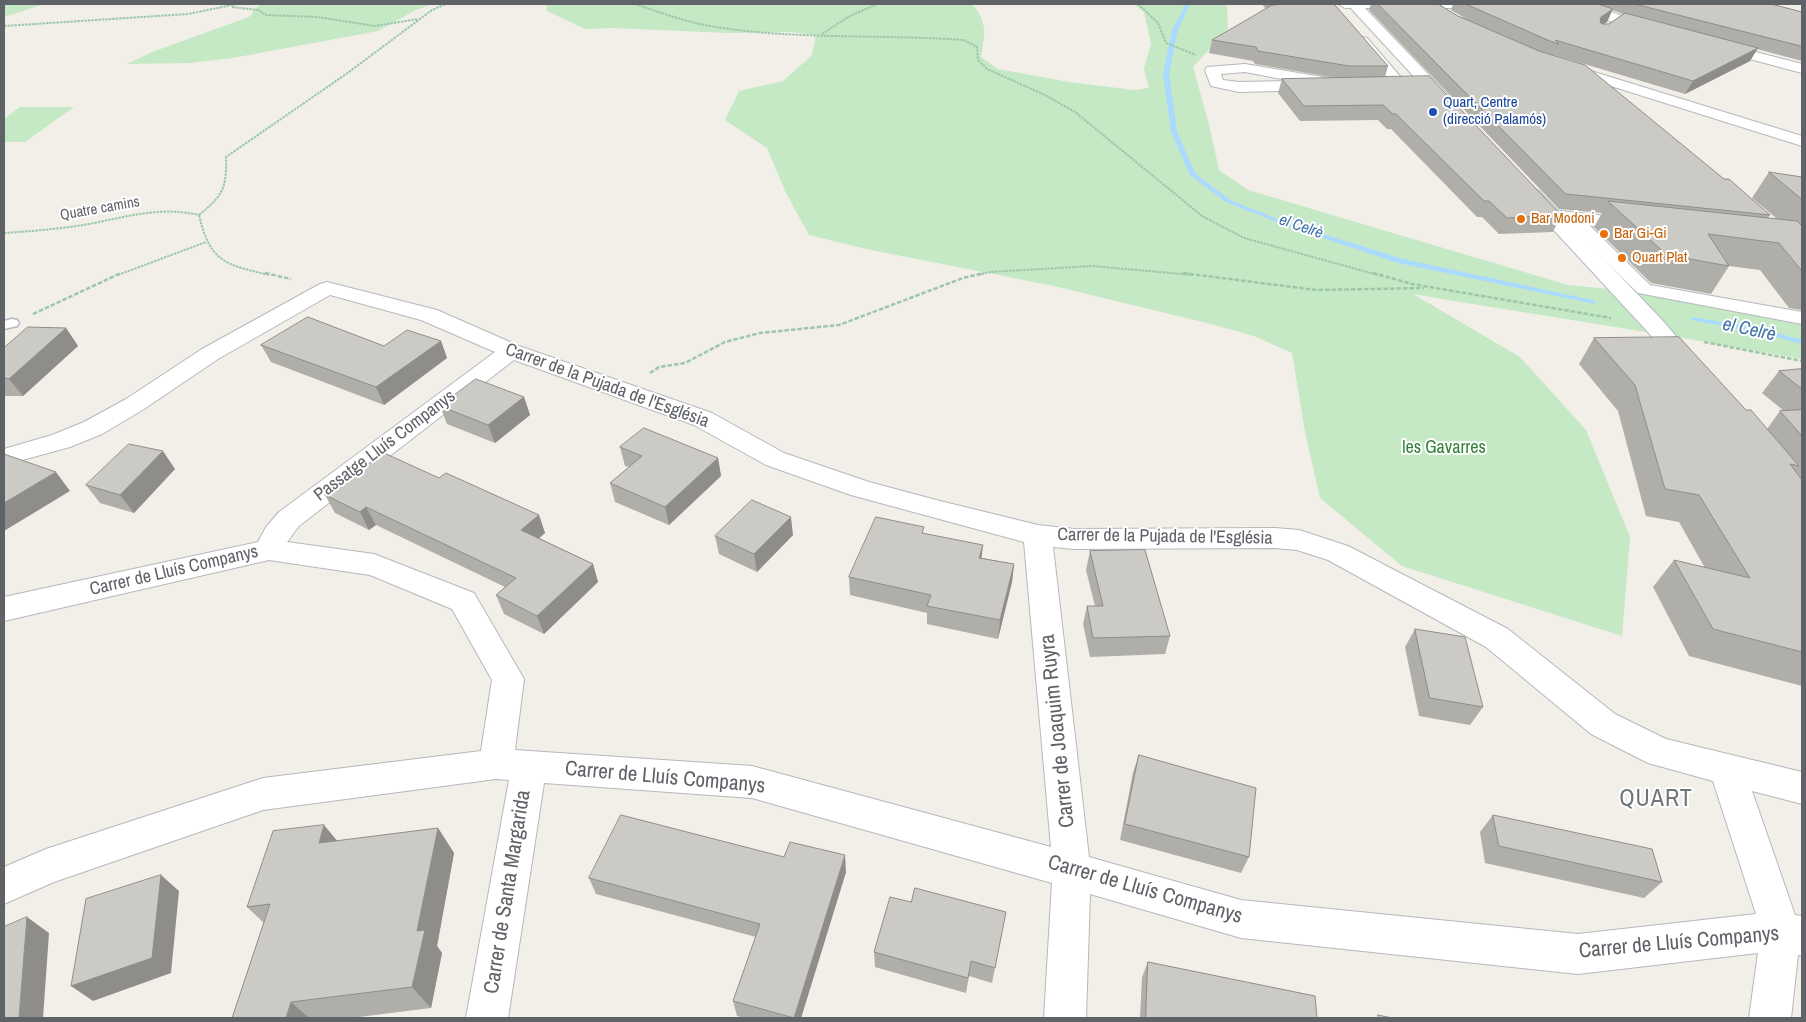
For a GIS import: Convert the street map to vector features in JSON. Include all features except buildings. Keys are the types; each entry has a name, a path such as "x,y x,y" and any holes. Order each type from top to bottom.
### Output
{"street":[{"path":"1330,4 1342,18"},
{"path":"1345,4 1482,4"},
{"path":"1354,4 1458,114"},
{"path":"1428,4 1451,18"},
{"path":"1580,4 1616,22 1665,32"},
{"path":"1355,33 1400,85"},
{"path":"1701,42 1802,69"},
{"path":"1548,62 1802,141"},
{"path":"1245,68 1346,85 1239,87 1216,83 1212,70 1245,68"},
{"path":"1600,78 1630,104"},
{"path":"1381,85 1431,84"},
{"path":"1524,187 1562,217 1644,289 1802,318"},
{"path":"1562,217 1650,226"},
{"path":"1562,217 1700,379"},
{"path":"4,457 61,441 93,428 135,404 210,354 327,288"},
{"name":"Carrer de la Pujada de l'Església","path":"327,288 429,315 511,351 703,418 783,462 861,489 1038,535 1074,539 1275,538 1299,540 1330,550 1422,596 1497,638 1603,724 1660,752 1802,788"},
{"name":"Passatge Lluís Companys","path":"269,550 276,534 289,519 511,351"},
{"name":"Carrer de Joaquim Ruyra","path":"1038,535 1072,870 1066,1018"},
{"name":"Carrer de Lluís Companys","path":"4,609 269,550 374,565 463,602 508,680 512,765"},
{"name":"Carrer de Lluís Companys","path":"4,886 46,867 263,794 512,765 752,782 1072,870 1241,919 1578,954 1792,934"},
{"name":"Carrer de Santa Margarida","path":"487,1018 512,765"},
{"path":"1727,770 1792,934 1770,1018"}],"path":[{"path":"229,7 237,4"},
{"path":"327,288 235,267 213,253 206,242 199,215 217,201 227,184 226,157 349,72 420,18 446,4"},
{"path":"635,4 657,13 702,26 821,35 964,40 977,47 978,60 987,69 1045,95 1075,112 1202,216 1244,238 1412,284 1655,326 1704,342 1802,361"},
{"path":"821,35 848,17 876,4"},
{"path":"1138,4 1158,23 1166,43 1197,55"},
{"path":"4,26 188,14 229,7 245,7 258,10 266,15 317,17 375,26 420,18"},
{"name":"Quatre camins","path":"4,233 88,224 157,210 184,210 199,215"},
{"path":"8,324 119,274 206,242"},
{"path":"627,390 659,367 685,362 725,342 760,333 839,325 963,278 990,272 1092,266 1156,270 1316,290 1432,287"}],"green space":[{"path":"4,4 44,4 4,17"},
{"path":"260,4 433,4 416,10 378,31 233,58 189,63 127,64 152,52 249,17"},
{"name":"les Gavarres","path":"547,4 972,4 983,23 984,42 981,57 998,69 1069,82 1134,90 1149,88 1144,69 1151,44 1144,12 1134,4 1227,4 1228,29 1193,67 1209,124 1219,170 1248,190 1568,285 1657,294 1802,323 1802,359 1413,294 1520,357 1586,430 1630,537 1622,636 1402,566 1320,498 1305,432 1292,353 1254,336 1211,324 1054,286 866,249 809,235 786,193 767,148 725,120 739,91 783,81 812,55 816,35 790,32 729,33 612,28 585,29 547,11"},
{"path":"20,107 74,107 25,142 4,142 4,119"}],"waterway":[{"name":"el Celrè","path":"1188,4 1175,30 1166,74 1174,132 1192,174 1228,201 1286,224 1401,261 1592,302"},
{"name":"el Celrè","path":"1695,319 1758,330 1802,342"}],"place":[{"name":"Quart, Centre (direcció Palamós)","path":"1433,112"},
{"name":"Bar Modoni","path":"1521,219"},
{"name":"Bar Gi-Gi","path":"1604,234"},
{"name":"Quart Plat","path":"1622,258"}],"district":[{"name":"QUART","path":"1656,800"}]}
